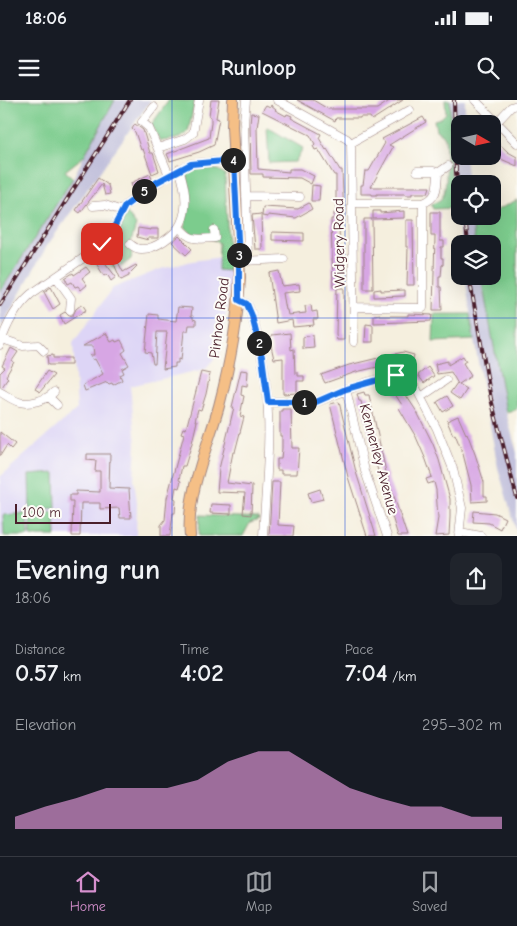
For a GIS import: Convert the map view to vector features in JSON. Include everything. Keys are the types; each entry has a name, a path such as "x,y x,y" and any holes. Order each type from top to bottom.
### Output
{"main road":[{"name":"Pinhoe Road","path":"190,536 191,506 226,375 244,261 240,159 232,111 233,100"}],"street":[{"path":"158,148 185,140 193,133 199,100"},
{"path":"246,100 240,159 246,196 244,261 284,259"},
{"path":"277,100 351,143 410,110"},
{"path":"475,100 490,115"},
{"path":"501,118 511,107 517,105"},
{"path":"154,107 142,122 149,128 169,175"},
{"path":"501,126 517,143"},
{"name":"Widgery Road","path":"351,143 354,342"},
{"path":"44,351 39,343 23,346 1,342 7,326 23,301 98,248 112,231 122,211 141,193 169,175 191,164 240,159"},
{"path":"438,173 448,166"},
{"path":"130,244 142,250 152,247 179,227 183,217 185,200 180,169"},
{"path":"417,171 434,171 438,173"},
{"path":"352,203 423,203 432,199 437,193 438,173"},
{"path":"100,196 97,205 122,211"},
{"path":"246,196 300,196"},
{"path":"354,307 423,308 423,203"},
{"path":"179,227 185,234 200,240 216,238 214,230"},
{"path":"56,277 71,298 70,310"},
{"path":"71,298 80,294"},
{"path":"239,300 247,304 252,316 264,367 268,402 269,446 263,536"},
{"path":"268,402 316,402 346,389 399,374 410,381 420,397 437,429 454,469 462,508 460,534 481,536"},
{"path":"420,397 446,380"},
{"name":"Kennerley Avenue","path":"346,389 365,471 387,536"},
{"path":"0,392 21,402 51,395 57,405"}],"shaded area":[{"path":"115,100 151,100 47,246 0,329 0,292 73,178"},
{"path":"450,100 465,100 465,115 451,115 451,165 466,165 467,175 452,175 451,166"},
{"path":"459,225 473,225 474,235 460,235"},
{"path":"229,256 230,284 221,351 205,369 130,386 136,443 134,480 137,502 136,536 0,536 0,477 77,409 73,343 113,288 161,269 192,261"},
{"path":"466,285 483,285 506,412 517,453 517,533 498,468 474,340"}],"green space":[{"path":"0,100 115,100 84,156 65,171 73,178 0,292"},
{"path":"169,100 195,101 188,132 179,138 160,141 151,125"},
{"path":"445,100 450,100 451,208 433,209 431,204 441,199 444,194 446,169 445,137 436,130 434,120 441,118 446,113"},
{"path":"267,127 303,148 295,162 269,163"},
{"path":"203,168 218,170 225,174 229,271 218,270 219,243 208,237 194,236 185,228 189,199 187,173 191,170"},
{"path":"517,200 517,409 506,412 483,285 501,285 501,235 474,235 472,225 501,225 501,208"},
{"path":"126,212 136,225 128,246 132,252 131,259 118,269 112,267 99,251 112,238"},
{"path":"434,314 470,314 474,340 433,342"},
{"path":"55,473 56,508 30,510 29,475"},
{"path":"55,512 56,536 31,536 30,513"},
{"path":"27,513 28,536 4,536 3,515"},
{"path":"200,515 259,518 259,520 250,523 243,536 199,536"}],"building":[{"path":"211,100 219,100 216,118 219,119 214,145 170,161 167,154 209,138"},
{"path":"297,100 313,100 328,109 377,109 391,100 403,100 372,120 370,117 360,117 336,118 335,121"},
{"path":"266,105 270,107 271,105 275,110 286,116 287,114 292,116 291,118 321,134 319,138 326,150 340,170 342,170 344,218 339,218 340,286 333,287 331,219 334,219 334,213 336,213 336,175 334,175 318,149 315,150 313,146 315,144 310,135 262,111"},
{"path":"251,113 259,114 257,128 258,169 289,172 289,169 300,169 314,176 311,184 300,178 263,177 263,174 251,174"},
{"path":"423,117 426,122 389,145 393,147 371,187 430,187 428,193 412,193 412,195 361,194 361,185 363,185 365,171 369,171 385,143 382,139"},
{"path":"135,124 143,130 150,153 153,153 159,171 152,174 143,149 141,150 135,132 132,129"},
{"path":"501,145 517,157 517,166 501,159"},
{"path":"150,174 152,179 133,190 131,183"},
{"path":"98,178 108,185 110,194 105,195 102,184 80,213 76,210"},
{"path":"312,185 320,186 319,201 311,201"},
{"path":"309,203 312,209 296,218 262,216 263,207 298,209"},
{"path":"373,211 380,211 380,213 404,211 404,218 373,219"},
{"path":"431,212 440,212 440,241 444,241 444,247 441,247 443,265 441,276 439,276 442,310 433,310 435,236 431,236"},
{"path":"261,214 262,249 255,249 252,215"},
{"path":"364,219 372,219 373,289 364,289"},
{"path":"406,220 413,220 414,285 407,285 408,247 406,247"},
{"path":"138,228 158,229 158,238 148,238 148,240 137,237"},
{"path":"272,232 304,233 304,241 272,240"},
{"path":"179,236 192,249 186,255 172,242"},
{"path":"100,256 116,277 111,281 107,274 104,276 94,260"},
{"path":"118,262 123,272 137,266 129,276 121,280 114,264"},
{"path":"86,267 90,272 82,278 87,285 81,290 78,286 75,287 72,282 68,284 65,278 73,273 74,275"},
{"path":"279,271 282,286 299,284 300,291 283,293 288,315 306,313 305,306 311,305 312,312 317,311 318,319 313,319 314,325 293,327 292,320 276,323 269,273"},
{"path":"51,287 60,304 53,309 44,292"},
{"path":"337,288 344,288 344,340 337,340 336,335"},
{"path":"381,289 381,291 405,290 405,296 374,297 374,290"},
{"path":"82,304 86,310 64,324 60,315 65,312 69,316 73,315"},
{"path":"178,307 192,308 191,316 196,320 196,325 189,325 188,331 184,331 181,360 178,359 175,367 163,369 167,332 157,332 155,364 153,364 151,353 145,352 149,314 158,315 158,319 176,321"},
{"path":"380,314 380,316 432,315 431,321 374,323 374,315"},
{"path":"366,324 373,325 373,342 365,342"},
{"path":"106,333 111,342 121,340 126,350 122,353 129,365 122,369 124,373 120,375 122,380 113,385 107,382 85,391 83,385 103,374 95,359 93,360 90,355 94,355 93,346 83,346"},
{"path":"290,333 291,350 294,349 295,373 298,373 298,376 304,376 304,381 297,381 297,393 283,394 283,358 274,359 269,337"},
{"path":"313,335 314,348 303,349 303,337"},
{"path":"11,348 18,352 6,376 8,378 2,387 0,386 0,373 5,368 2,366"},
{"path":"403,352 414,355 412,364 403,361 356,372 325,383 321,375 349,365"},
{"path":"53,355 53,358 71,358 71,365 48,365 47,356"},
{"path":"463,356 466,361 463,363 471,376 459,384 467,389 460,400 450,393 458,384 451,372 437,374 435,364 448,361 448,365"},
{"path":"428,367 434,376 424,383 418,375"},
{"path":"241,370 248,371 247,386 242,385 241,395 244,396 240,416 244,417 235,452 233,452 227,483 252,486 251,515 243,514 245,493 217,492 219,469"},
{"path":"47,371 54,375 40,392 35,389"},
{"path":"201,372 210,374 206,394 201,410 198,409 192,443 185,466 182,466 179,488 176,487 174,498 176,499 175,513 173,513 170,536 161,536 161,525 165,520 167,498 184,434 181,433 183,428 186,429"},
{"path":"398,383 417,412 439,460 450,499 449,535 435,536 438,518 436,490 434,482 428,484 426,479 432,477 426,460 416,437 399,408 402,405 391,388"},
{"path":"364,392 365,395 369,395 386,472 407,536 398,536 378,471 361,401 359,401 357,394"},
{"path":"447,396 453,406 443,412 437,402"},
{"path":"339,402 356,472 376,536 367,536 348,477 330,404"},
{"path":"282,409 291,409 292,448 299,448 297,474 281,474 281,470 277,470 277,459 281,459 282,448 280,411"},
{"path":"458,416 475,454 484,482 484,496 487,496 487,501 472,502 471,485 463,454 455,434 453,435 447,421"},
{"path":"0,432 15,444 11,449 7,445 0,456"},
{"path":"87,454 110,454 109,488 129,489 131,518 120,518 119,508 100,509 100,503 81,503 80,536 72,536 73,501 70,501 70,495 76,495 76,491 100,492 100,471 95,471 96,461 87,460"},
{"path":"272,482 280,482 278,525 294,526 293,536 269,536"},
{"path":"320,489 323,499 311,502 308,493"},
{"path":"211,504 231,505 231,514 210,513"},
{"path":"474,511 495,513 505,518 500,529 489,523 473,522"}],"railway":[{"path":"0,305 130,100"},
{"path":"454,100 456,175"},
{"path":"466,225 467,235"},
{"path":"471,285 491,399 517,498"}],"route":[{"path":"102,244 112,231 125,206 157,182 191,164 234,160 240,277 239,300 247,304 252,316 264,367 268,402 316,402 346,389 396,375"}]}
